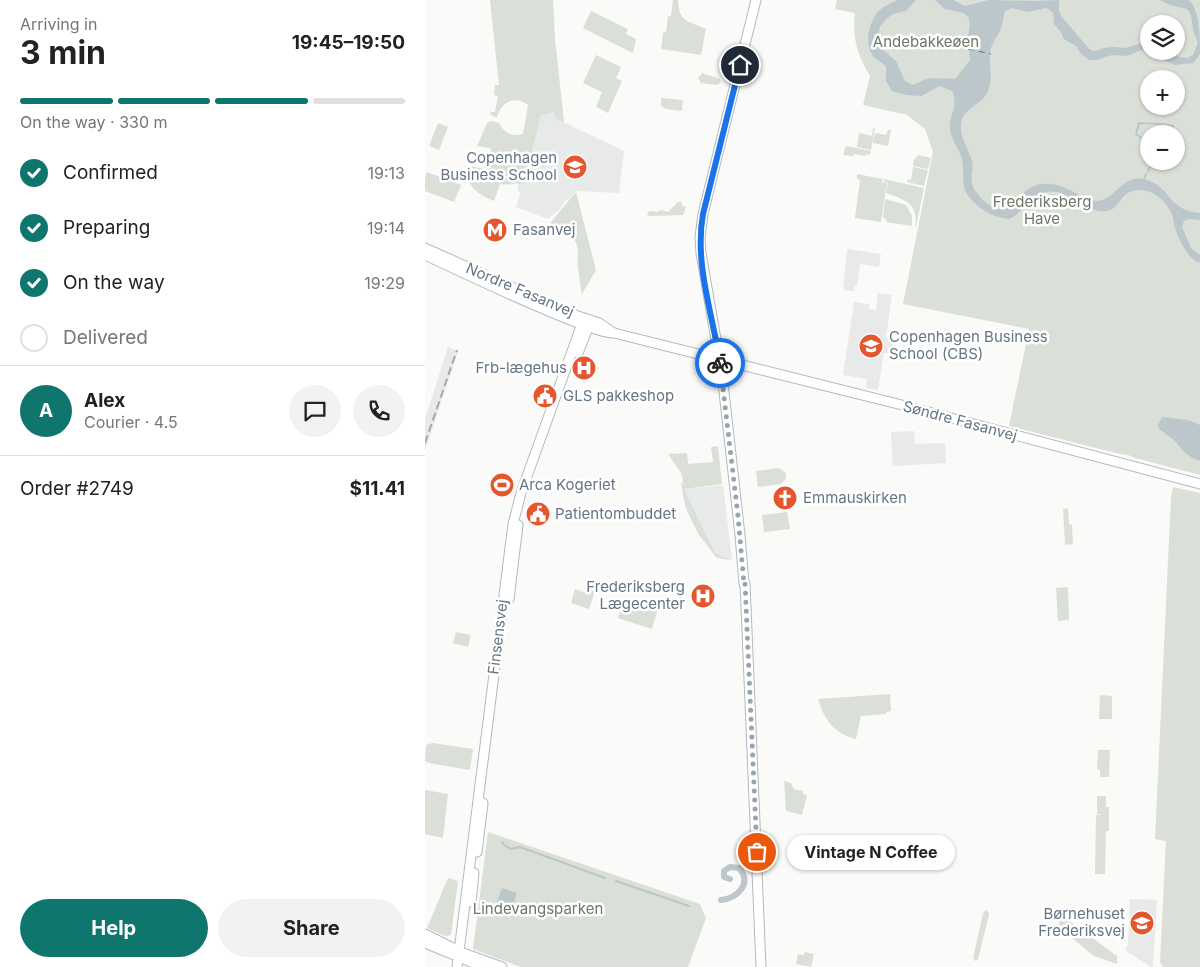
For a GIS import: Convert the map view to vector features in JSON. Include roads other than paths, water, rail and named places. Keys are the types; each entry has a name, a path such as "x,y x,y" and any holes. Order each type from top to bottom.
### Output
{"street":[{"path":"756,0 703,214 700,234 704,275 720,359 745,583 761,967"},
{"name":"Nordre Fasanvej","path":"425,248 440,259"},
{"name":"Nordre Fasanvej","path":"425,255 440,259 586,322 606,326 614,333 720,359"},
{"name":"Finsensvej","path":"460,959 506,594 512,530 586,322"},
{"name":"Søndre Fasanvej","path":"720,359 1200,484"},
{"path":"425,934 460,959 502,967"},
{"path":"425,943 483,967"}],"waterway":[{"path":"1140,137 1136,134 1139,123 1166,125"},
{"path":"1144,179 1146,174"},
{"path":"502,842 511,849 520,847 605,878"},
{"path":"721,900 733,896 744,885 743,874 739,868 730,867 724,871 724,877 730,879"},
{"path":"616,881 689,906"}],"railway":[{"path":"425,443 457,350"}],"place":[{"name":"Copenhagen Business School","path":"575,167"},
{"name":"Fasanvej","path":"495,230"},
{"name":"Copenhagen Business School (CBS)","path":"871,346"},
{"name":"Frb-lægehus","path":"584,368"},
{"name":"GLS pakkeshop","path":"545,396"},
{"name":"Arca Kogeriet","path":"502,485"},
{"name":"Emmauskirken","path":"785,498"},
{"name":"Patientombuddet","path":"538,514"},
{"name":"Frederiksberg Lægecenter","path":"703,596"},
{"name":"Vintage N Coffee","path":"757,852"},
{"name":"Børnehuset Frederiksvej","path":"1142,923"}],"park label":[{"name":"Andebakkeøen","path":"926,42"},
{"name":"Frederiksberg Have","path":"1042,210"},
{"name":"Lindevangsparken","path":"538,909"}]}
